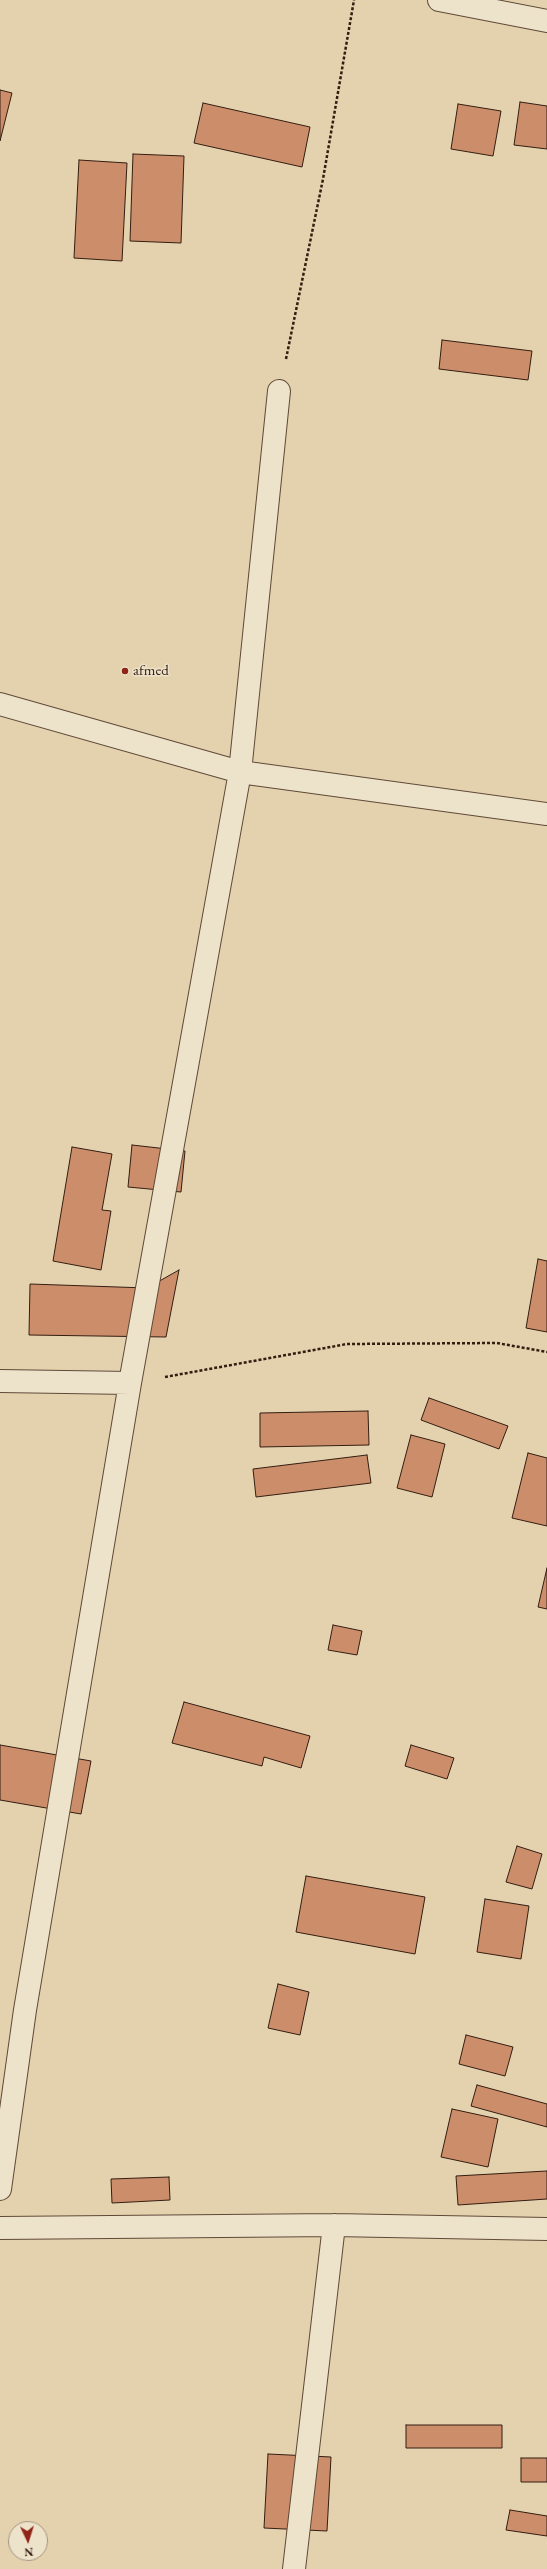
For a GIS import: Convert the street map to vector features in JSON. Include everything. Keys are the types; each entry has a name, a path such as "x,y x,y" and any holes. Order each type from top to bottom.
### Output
{"street":[{"path":"440,0 547,21"},
{"path":"0,2189 25,2010 130,1383 240,772 279,391"},
{"path":"0,704 240,772 547,814"},
{"path":"0,1381 130,1383"},
{"path":"294,2569 334,2225"},
{"path":"0,2228 334,2225 547,2229"}],"path":[{"path":"279,391 323,180 354,0"},
{"path":"130,1383 346,1344 497,1343 547,1352"}],"building":[{"path":"0,90 12,93 0,141"},
{"path":"520,102 547,106 547,149 514,145"},
{"path":"203,103 310,127 302,167 194,143"},
{"path":"458,104 501,111 493,156 451,149"},
{"path":"133,154 184,156 181,243 130,241"},
{"path":"79,160 127,163 122,261 74,258"},
{"path":"442,340 532,351 528,380 439,369"},
{"path":"132,1145 185,1151 181,1192 128,1187"},
{"path":"72,1147 112,1154 102,1210 111,1211 101,1270 53,1261"},
{"path":"538,1259 547,1261 547,1332 526,1328"},
{"path":"179,1270 166,1337 29,1335 30,1284 147,1288"},
{"path":"429,1398 508,1426 499,1449 421,1420"},
{"path":"368,1411 369,1445 260,1447 260,1413"},
{"path":"411,1435 445,1444 432,1497 397,1488"},
{"path":"528,1453 547,1458 547,1526 512,1518"},
{"path":"367,1455 371,1483 256,1497 253,1469"},
{"path":"547,1568 547,1609 538,1607"},
{"path":"333,1625 362,1631 357,1655 328,1650"},
{"path":"184,1702 310,1736 301,1768 264,1757 262,1766 172,1743"},
{"path":"0,1745 91,1761 81,1814 0,1800"},
{"path":"411,1745 454,1758 447,1779 405,1766"},
{"path":"517,1846 542,1854 532,1889 506,1882"},
{"path":"306,1876 425,1897 415,1954 296,1932"},
{"path":"485,1899 529,1906 521,1959 477,1952"},
{"path":"278,1984 309,1992 300,2035 268,2028"},
{"path":"466,2035 513,2047 505,2076 459,2064"},
{"path":"477,2085 547,2104 547,2127 471,2106"},
{"path":"452,2109 498,2119 488,2167 441,2157"},
{"path":"547,2171 547,2199 458,2205 456,2176"},
{"path":"169,2177 170,2200 112,2203 111,2179"},
{"path":"406,2425 502,2425 502,2448 406,2448"},
{"path":"268,2454 331,2457 327,2531 264,2528"},
{"path":"521,2458 547,2458 547,2482 521,2482"},
{"path":"510,2510 547,2516 547,2536 506,2530"}],"place":[{"name":"afmed","path":"125,671"}]}
